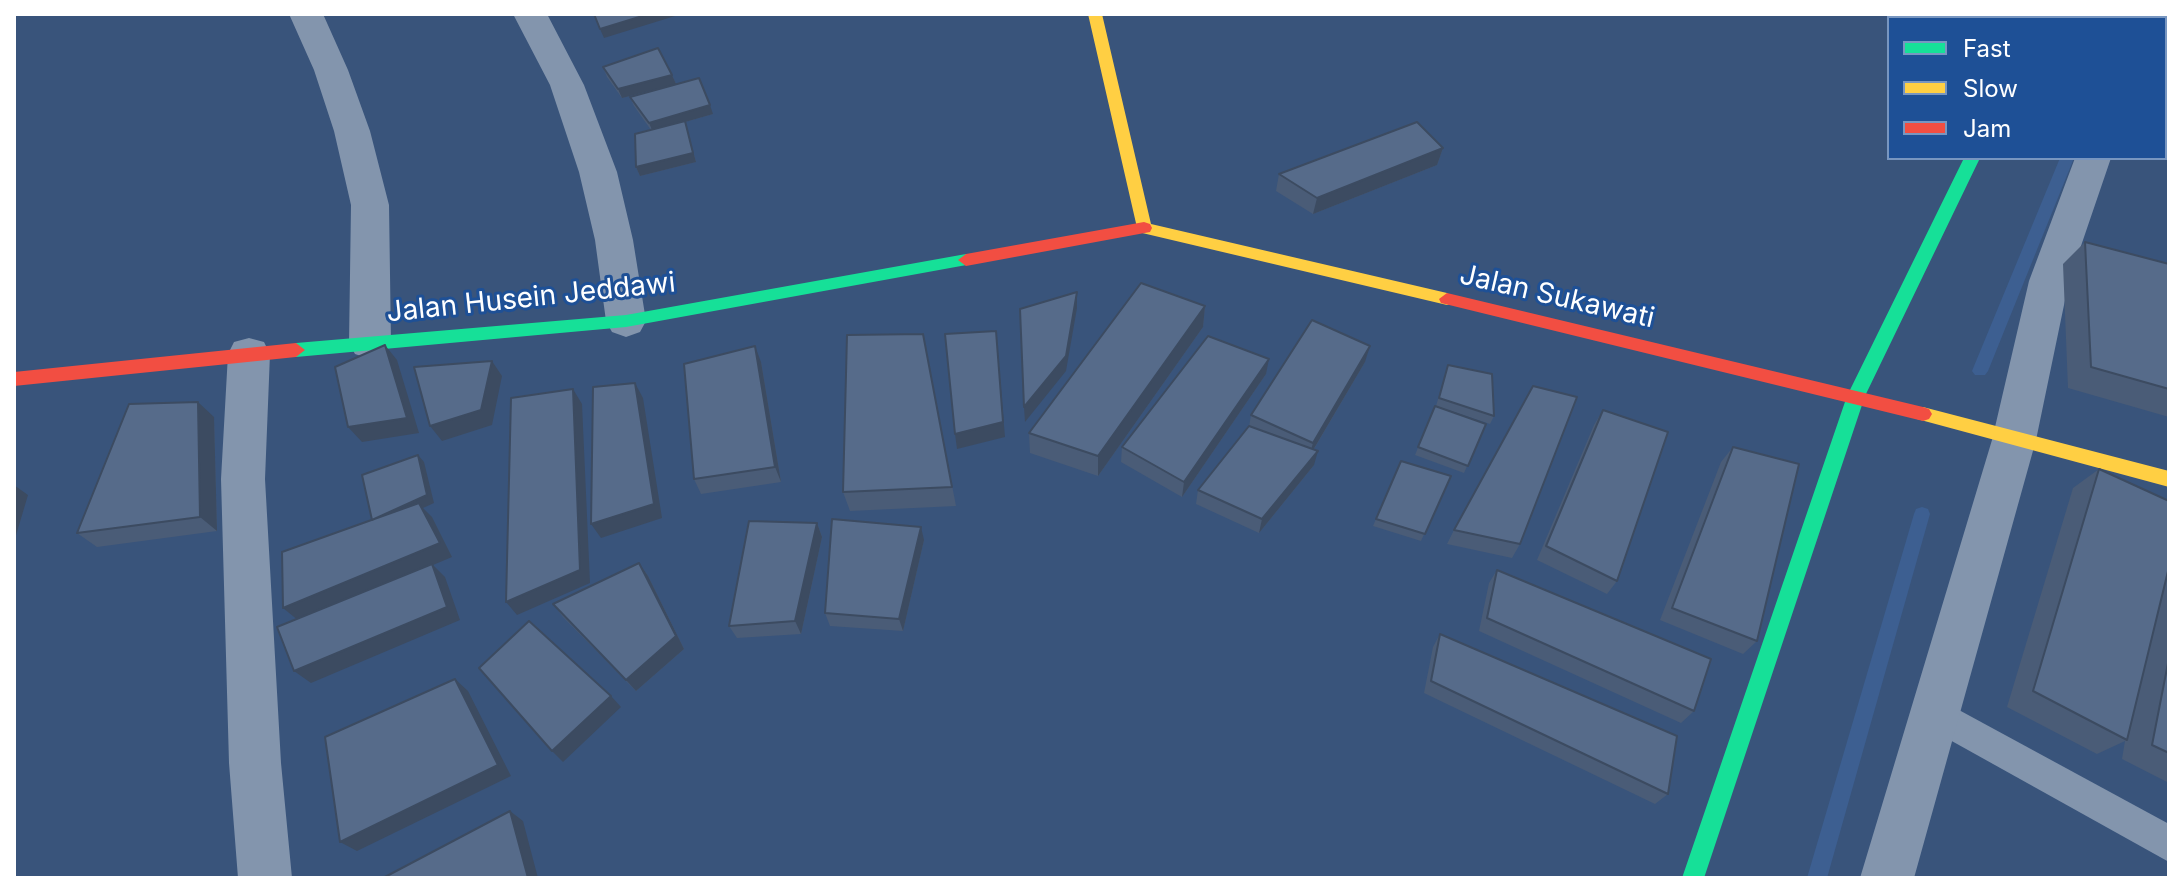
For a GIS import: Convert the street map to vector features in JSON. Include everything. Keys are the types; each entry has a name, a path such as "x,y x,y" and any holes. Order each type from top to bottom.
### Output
{"street":[{"path":"306,14 335,82 370,205 370,343"},
{"path":"530,14 567,85 598,172 614,240 626,321"},
{"path":"1095,14 1144,228"},
{"path":"1693,878 1856,396 1971,160"},
{"path":"1887,878 1935,713 2002,436 2049,281 2092,160"},
{"name":"Jalan Husein Jeddawi","path":"14,379 249,354 626,321 1144,228"},
{"name":"Jalan Sukawati","path":"1144,228 1856,396 2169,479"},
{"path":"249,354 243,479 255,763 265,878"}],"lane":[{"path":"1935,713 2169,844"}],"building":[{"path":"594,14 649,14 600,29"},
{"path":"658,48 672,75 618,89 603,67"},
{"path":"699,78 710,105 649,123 630,97"},
{"path":"685,121 693,153 636,167 635,134"},
{"path":"1417,122 1443,148 1317,198 1279,174"},
{"path":"2085,242 2169,264 2169,389 2091,367"},
{"path":"1141,283 1205,306 1098,456 1029,433"},
{"path":"1077,292 1066,356 1024,407 1020,309"},
{"path":"1312,320 1370,346 1313,443 1251,415"},
{"path":"996,331 1003,422 955,434 945,334"},
{"path":"923,334 952,487 843,492 847,335"},
{"path":"1208,336 1269,359 1184,482 1122,447"},
{"path":"385,345 407,418 348,427 335,367"},
{"path":"755,346 775,467 694,479 684,364"},
{"path":"492,361 481,410 430,426 414,367"},
{"path":"1448,365 1492,374 1494,416 1439,398"},
{"path":"635,383 654,504 591,524 593,387"},
{"path":"1533,386 1577,397 1520,544 1454,530"},
{"path":"573,389 580,570 506,602 511,398"},
{"path":"198,402 200,517 77,533 129,404"},
{"path":"1435,406 1486,424 1468,466 1418,447"},
{"path":"1603,410 1668,432 1617,581 1546,546"},
{"path":"1249,426 1318,451 1262,519 1198,490"},
{"path":"1733,447 1799,464 1757,641 1672,608"},
{"path":"418,455 427,495 372,520 362,475"},
{"path":"1401,461 1451,476 1425,534 1376,519"},
{"path":"2099,469 2169,501 2169,567 2127,740 2033,691"},
{"path":"419,503 440,543 283,608 282,552"},
{"path":"832,519 921,527 899,619 825,613"},
{"path":"749,521 817,523 795,621 729,626"},
{"path":"639,563 676,636 626,680 553,604"},
{"path":"432,564 447,607 294,671 277,627"},
{"path":"1497,570 1711,659 1694,711 1487,618"},
{"path":"529,621 611,696 552,751 479,668"},
{"path":"1440,634 1677,736 1668,794 1431,681"},
{"path":"2169,658 2169,753 2152,745"},
{"path":"455,679 498,765 340,842 325,737"},
{"path":"510,811 528,878 383,878"}],"waterway":[{"path":"1980,371 2066,160"},
{"path":"1817,878 1922,514"}],"traffic: fast":[{"path":"1693,878 1856,396 1971,160"},
{"path":"296,350 626,321 966,260"}],"traffic: slow":[{"path":"1095,14 1144,228 1447,299"},
{"path":"1923,414 2169,479"}],"traffic: jam":[{"path":"966,260 1144,228"},
{"path":"1447,299 1923,414"},
{"path":"14,379 296,350"}]}
